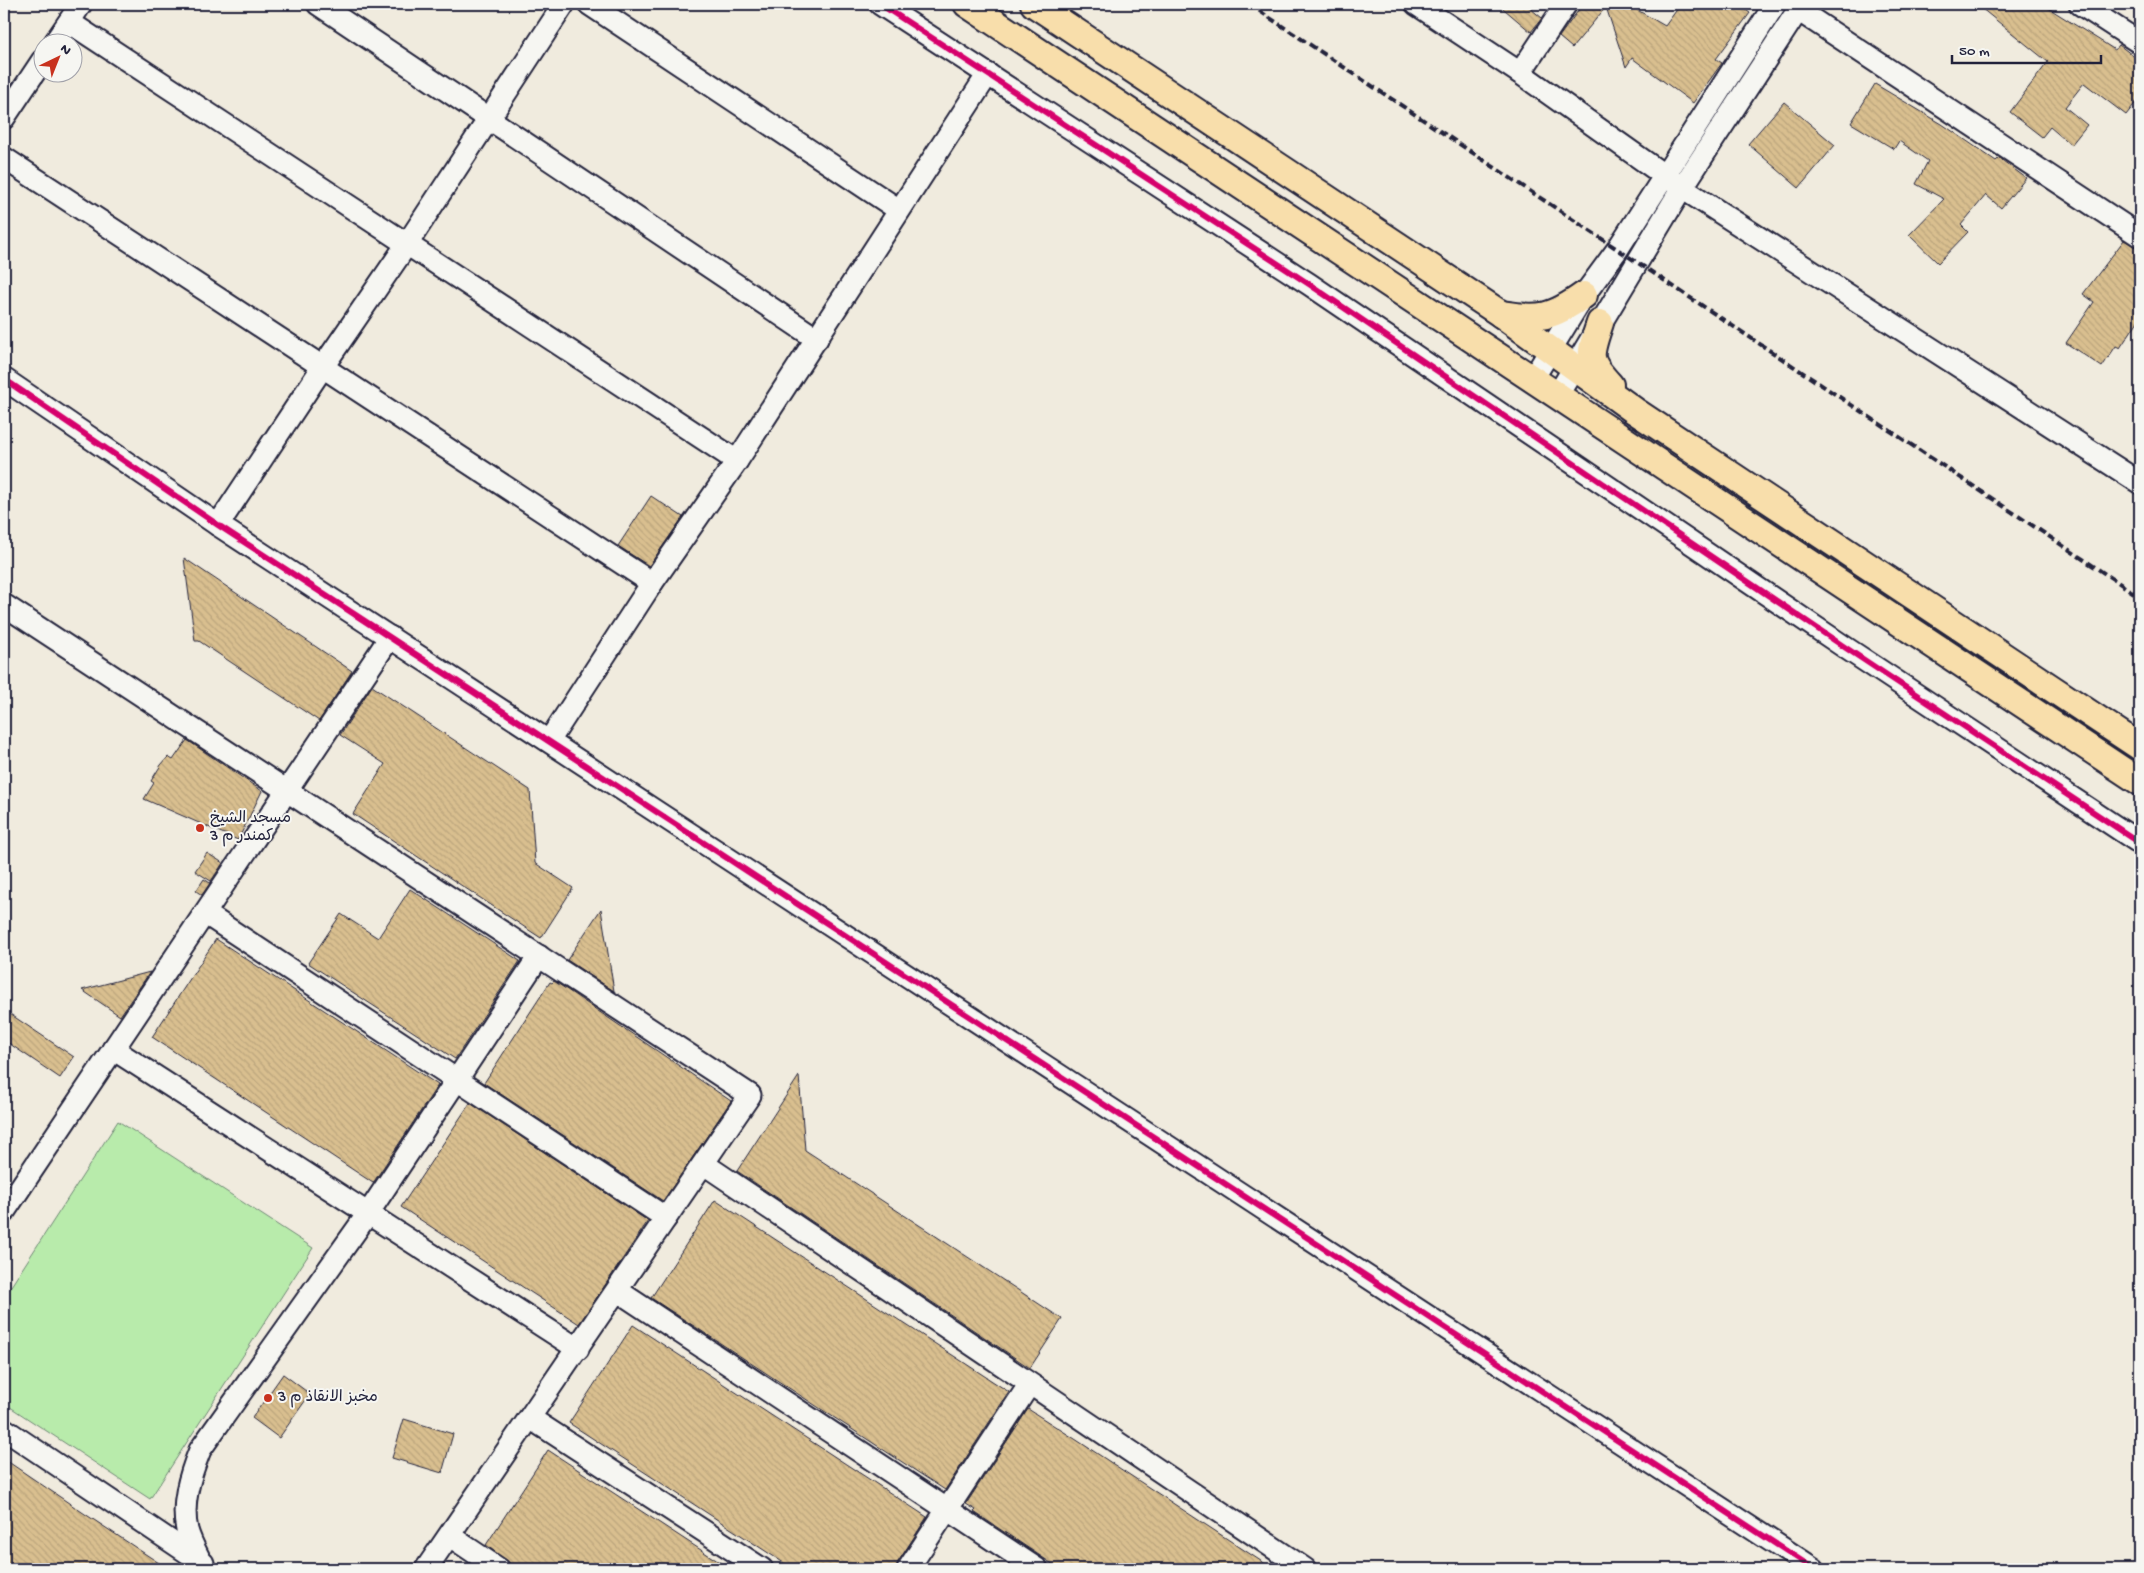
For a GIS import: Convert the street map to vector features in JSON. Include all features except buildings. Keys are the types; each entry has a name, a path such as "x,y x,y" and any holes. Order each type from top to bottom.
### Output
{"main road":[{"path":"967,4 2140,782"},
{"path":"1034,4 1501,314 1635,411 2140,747"},
{"path":"1501,314 1531,319 1560,312 1584,295"},
{"path":"1600,323 1590,358 1599,373 1635,411"}],"street":[{"path":"62,32 81,4"},
{"path":"318,4 488,120 817,339"},
{"path":"218,525 407,244 564,4"},
{"path":"589,4 899,210"},
{"path":"880,4 1334,300 1846,648 2140,843"},
{"path":"1416,4 1520,73 1682,188 2140,483"},
{"path":"1520,73 1566,4"},
{"path":"1532,380 1584,295 1617,250 1775,4"},
{"path":"2080,4 2140,43"},
{"path":"1557,396 1682,188 1800,7 2140,236"},
{"path":"69,22 737,461"},
{"path":"549,740 652,583 737,461 988,74"},
{"path":"4,118 32,76"},
{"path":"4,158 652,583"},
{"path":"4,379 218,525 1814,1569"},
{"path":"4,605 750,1095 618,1291 426,1569"},
{"path":"4,1212 289,791 390,637"},
{"path":"206,914 666,1218"},
{"path":"203,1567 188,1530 185,1510 190,1474 200,1450 367,1215 539,956"},
{"path":"113,1049 367,1215 578,1349"},
{"path":"704,1164 1029,1385 1305,1569"},
{"path":"618,1291 1037,1569"},
{"path":"908,1569 1029,1385"},
{"path":"530,1418 762,1569"},
{"path":"4,1429 203,1567"},
{"path":"450,1536 499,1569"}],"green space":[{"path":"118,1121 313,1248 150,1499 4,1403 4,1297"}],"railway":[{"path":"1249,4 2140,597"}],"cycle path":[{"path":"880,4 1309,284 1846,648 2140,843"},
{"path":"4,379 218,525 1814,1569"}],"place":[{"name":"مسجد الشيخ كمندر م 3","path":"200,828"},
{"name":"مخبز الانقاذ م 3","path":"268,1398"}]}
